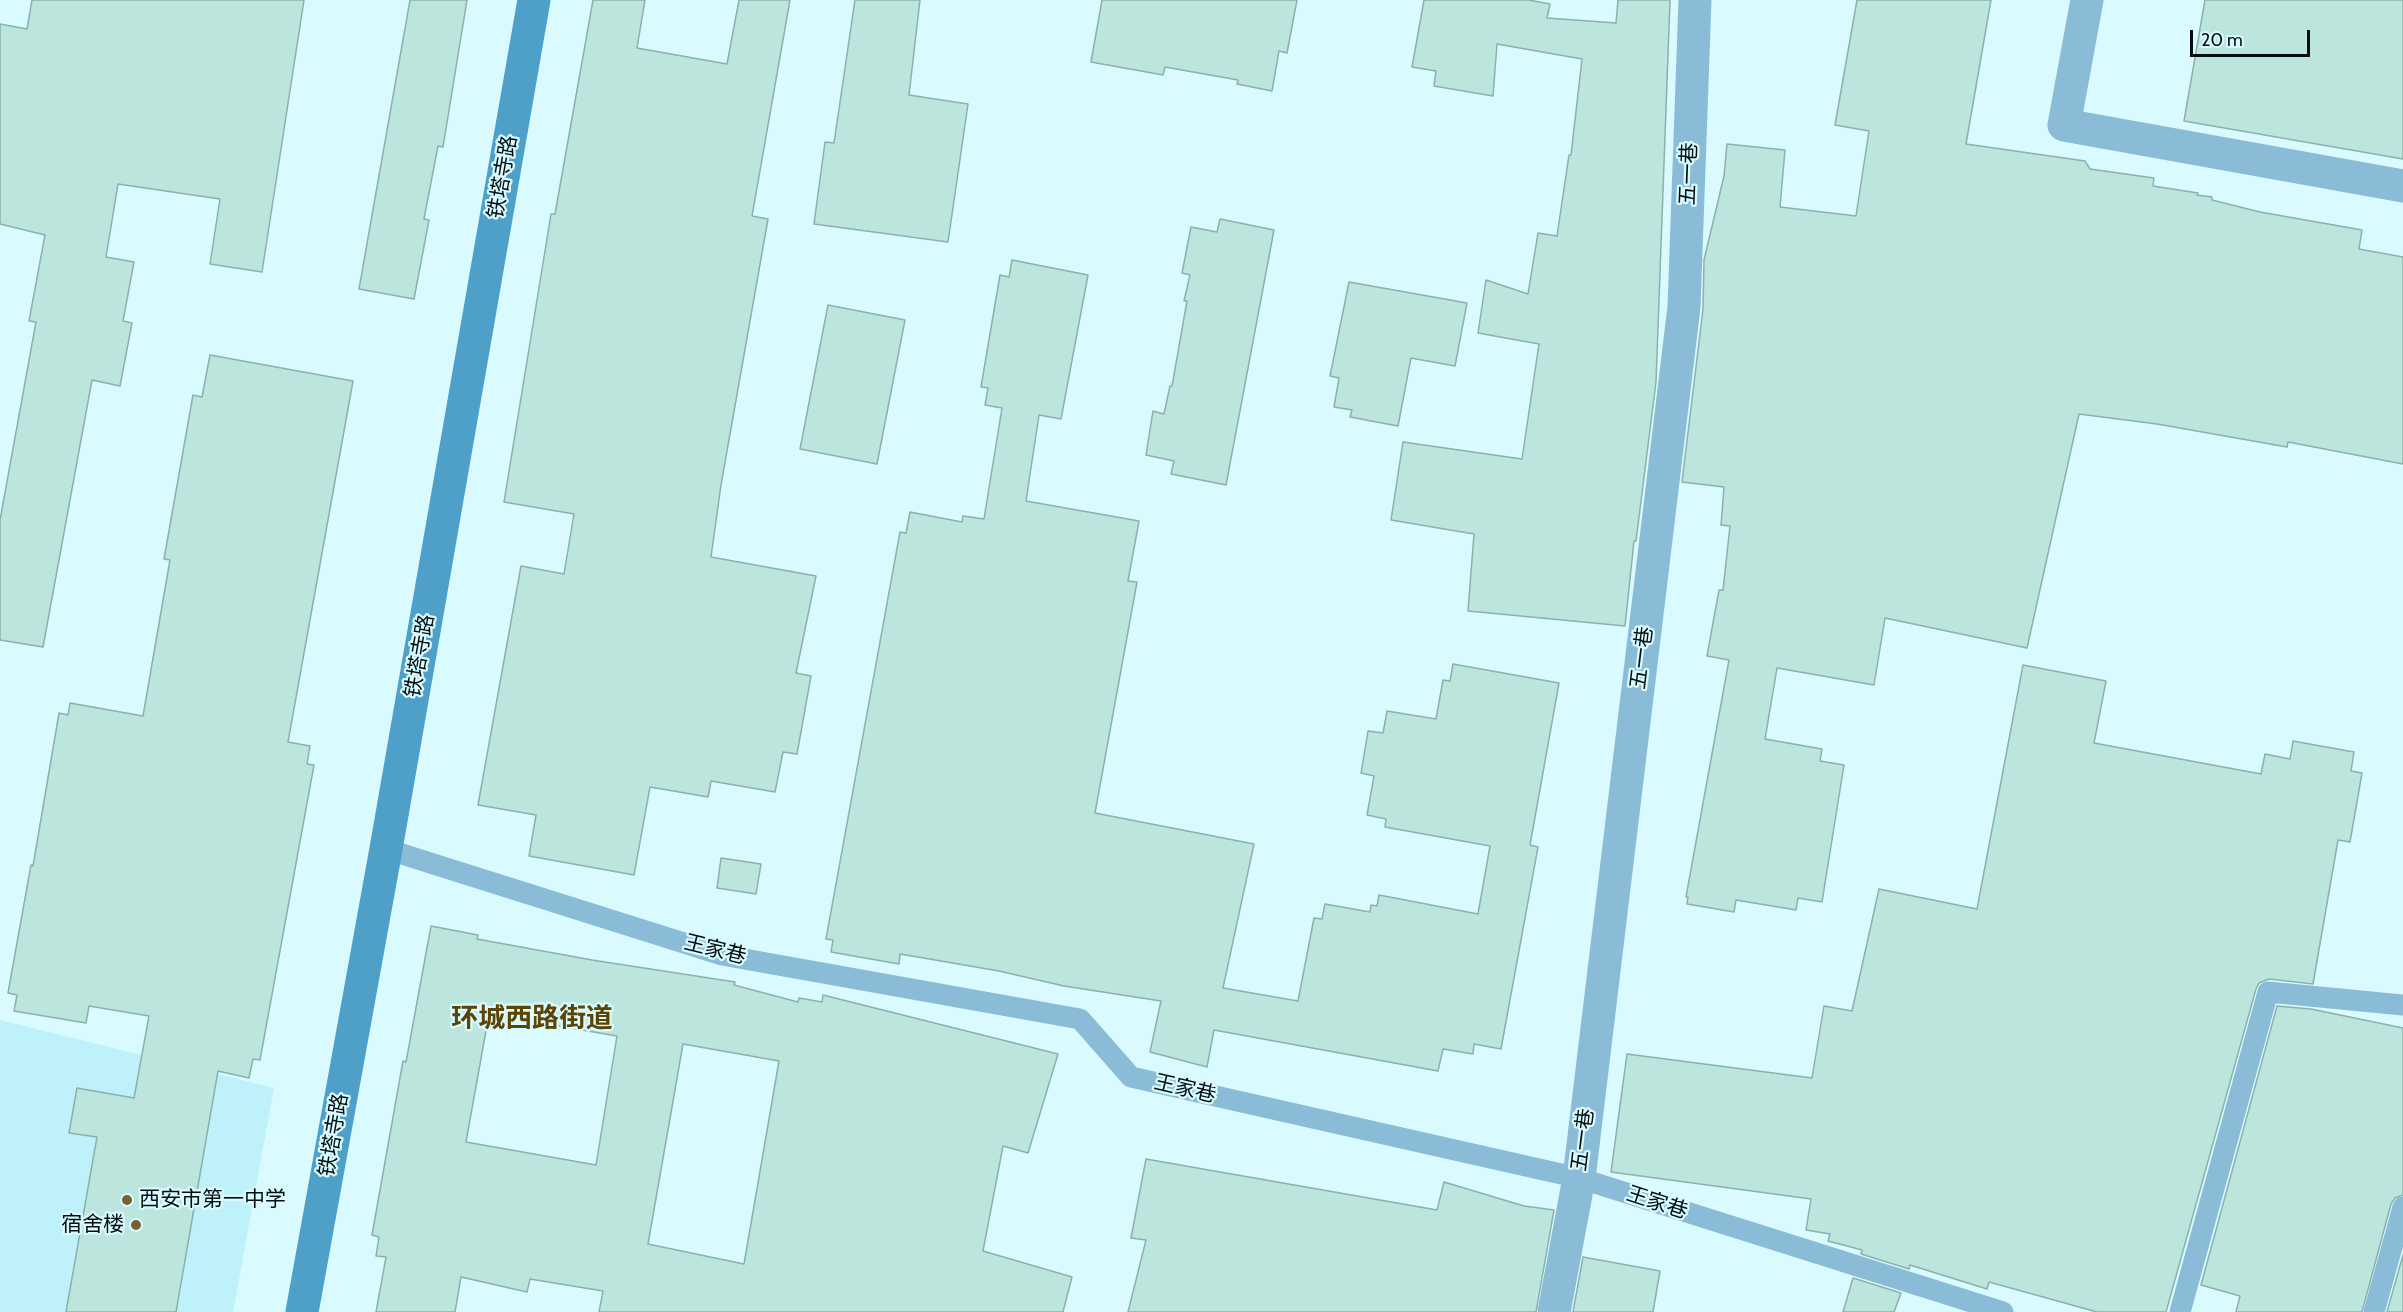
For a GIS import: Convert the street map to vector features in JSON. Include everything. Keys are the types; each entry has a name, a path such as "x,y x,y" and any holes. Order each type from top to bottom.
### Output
{"street":[{"name":"铁塔寺路","path":"302,1312 386,849 534,0"},
{"name":"五一巷","path":"1554,1312 1579,1178 1684,307 1695,0"},
{"path":"2087,0 2064,125 2403,186"}],"lane":[{"name":"王家巷","path":"386,849 722,955 1080,1019 1131,1077 1579,1178 2003,1312"},
{"path":"2180,1312 2268,992 2403,1005"},
{"path":"2374,1312 2403,1207"}],"shaded area":[{"name":"西安市第一中学","path":"0,1020 274,1088 233,1312 0,1312"}],"building":[{"path":"32,0 304,0 262,272 210,264 220,199 118,184 106,257 134,262 123,321 132,323 120,386 92,380 43,647 0,640 0,520 36,322 29,321 45,235 0,224 0,24 27,29"},
{"path":"410,0 467,0 443,147 438,146 424,219 429,220 414,299 359,289"},
{"path":"593,0 645,0 637,48 727,64 739,0 790,0 752,216 768,219 721,485 711,557 816,576 796,673 811,676 797,754 783,752 775,792 711,781 708,797 650,787 634,875 529,856 536,815 478,805 521,566 564,574 574,514 504,502 551,214 555,214"},
{"path":"855,0 920,0 909,95 968,104 948,242 814,224 825,142 834,143"},
{"path":"1102,0 1297,0 1287,53 1279,51 1272,91 1237,84 1238,80 1165,67 1163,75 1091,62"},
{"path":"1424,0 1529,0 1550,4 1547,18 1616,23 1618,0 1670,0 1656,382 1625,626 1468,611 1474,534 1391,520 1403,442 1522,459 1539,344 1478,333 1486,280 1528,294 1538,233 1557,236 1569,155 1571,155 1582,59 1497,44 1493,96 1434,86 1436,71 1412,67"},
{"path":"1857,0 1991,0 1966,144 2085,161 2090,169 2154,178 2153,186 2198,193 2197,195 2212,197 2212,200 2260,212 2362,230 2359,249 2403,257 2403,464 2288,442 2287,447 2157,424 2079,414 2027,648 1885,618 1874,685 1777,668 1765,739 1822,749 1820,761 1844,765 1822,902 1798,898 1796,910 1736,900 1734,912 1687,904 1688,897 1686,897 1729,660 1707,656 1719,590 1723,590 1730,526 1721,525 1724,487 1682,482 1703,309 1704,260 1724,176 1727,144 1785,150 1780,207 1856,216 1869,131 1835,125"},
{"path":"2205,0 2403,0 2403,159 2184,121"},
{"path":"1220,219 1274,230 1226,485 1171,474 1174,461 1146,455 1153,411 1164,414 1170,386 1172,386 1187,301 1184,301 1190,275 1182,273 1191,227 1217,232"},
{"path":"1012,260 1088,275 1061,419 1039,415 1026,501 1139,521 1128,581 1137,582 1095,813 1254,844 1223,988 1298,1001 1314,918 1322,919 1325,904 1370,912 1371,905 1377,906 1379,895 1478,914 1490,846 1385,827 1386,819 1367,815 1374,776 1361,773 1368,731 1383,733 1387,711 1436,719 1443,680 1450,681 1453,664 1559,683 1530,845 1538,847 1501,1049 1474,1044 1473,1054 1443,1049 1438,1071 1214,1030 1207,1067 1150,1052 1161,1001 1064,986 999,971 900,954 899,964 831,952 833,940 826,939 900,532 906,533 910,512 962,522 963,516 984,519 1002,408 985,405 988,388 981,387 1000,275 1009,277"},
{"path":"1349,282 1467,303 1455,366 1411,358 1398,426 1350,417 1352,410 1334,407 1339,378 1330,376"},
{"path":"828,305 905,320 877,464 800,449"},
{"path":"210,355 353,381 288,742 310,746 307,764 314,765 260,1060 253,1059 249,1078 218,1071 176,1312 66,1312 97,1137 69,1133 77,1088 134,1098 149,1016 89,1006 86,1023 14,1011 17,995 8,993 31,865 33,866 59,713 68,715 70,703 143,716 170,560 164,559 193,395 202,397"},
{"path":"2023,665 2106,681 2094,743 2261,774 2265,754 2290,759 2293,741 2354,752 2351,771 2362,773 2350,842 2338,840 2313,984 2269,979 2259,983 2256,989 2166,1312 2097,1312 1989,1282 1987,1289 1910,1265 1909,1269 1861,1254 1862,1250 1828,1241 1830,1234 1806,1230 1811,1199 1611,1172 1627,1054 1812,1078 1824,1006 1852,1011 1879,889 1977,909"},
{"path":"721,858 761,864 756,894 717,888"},
{"path":"431,926 478,935 477,939 592,960 735,982 734,985 798,1002 799,998 822,1002 823,995 1058,1054 1028,1153 1003,1146 983,1251 1072,1277 1063,1312 599,1312 603,1291 530,1279 527,1292 461,1277 455,1312 376,1312 386,1257 376,1256 379,1237 372,1235 403,1061 406,1062","holes":["489,1014 617,1036 596,1165 466,1142","683,1044 779,1061 744,1264 648,1244"]},
{"path":"2277,1006 2311,1009 2403,1028 2403,1195 2395,1198 2391,1204 2362,1312 2236,1312 2240,1296 2201,1285"},
{"path":"1146,1159 1437,1210 1444,1182 1524,1206 1554,1210 1536,1312 1128,1312 1146,1240 1131,1238"},
{"path":"2403,1255 2403,1312 2387,1312"},
{"path":"1583,1257 1660,1271 1653,1312 1573,1312"},
{"path":"1853,1278 1901,1293 1894,1312 1843,1312"}],"place":[{"name":"西安市第一中学","path":"127,1200"},
{"name":"宿舍楼","path":"136,1225"}],"district":[{"name":"环城西路街道","path":"532,1019"}]}
